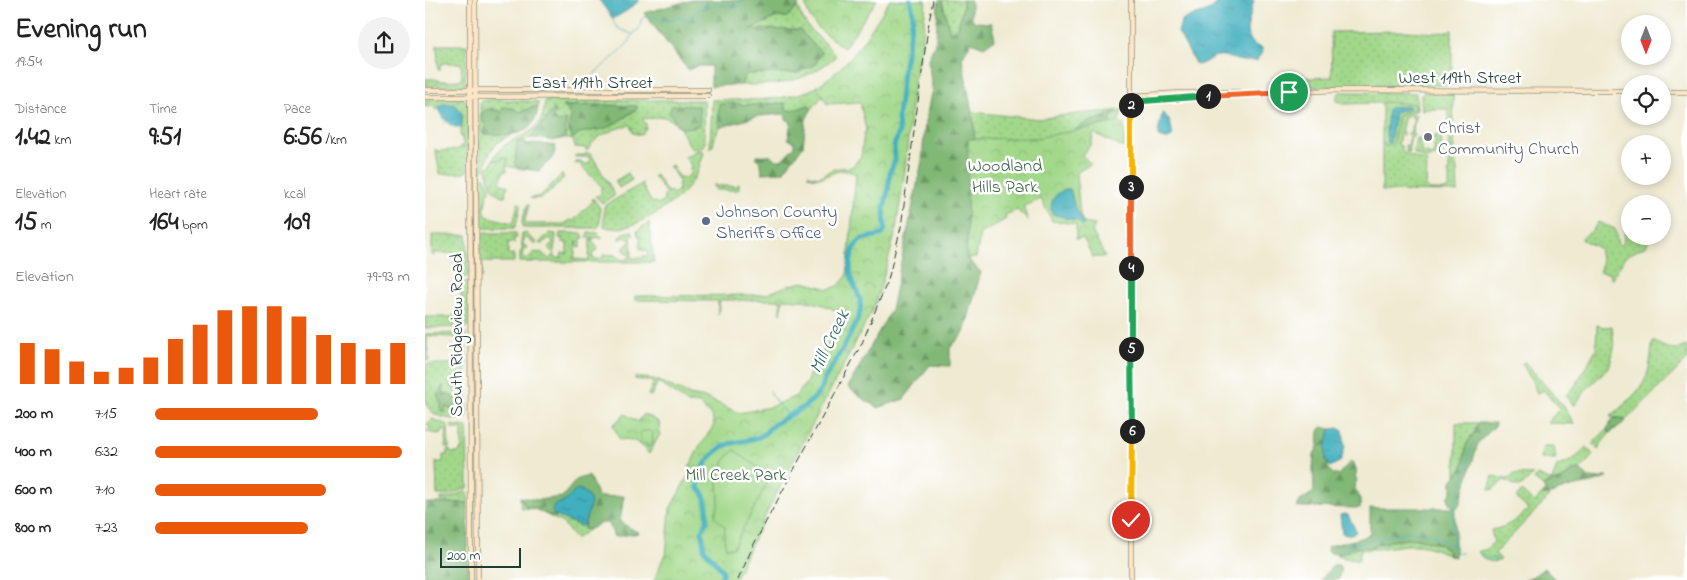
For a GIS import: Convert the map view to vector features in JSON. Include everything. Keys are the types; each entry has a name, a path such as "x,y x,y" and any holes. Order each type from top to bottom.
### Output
{"main road":[{"name":"South Ridgeview Road","path":"470,0 471,580"},
{"name":"South Ridgeview Road","path":"475,0 478,580"},
{"path":"1131,0 1131,580"},
{"path":"425,90 476,90"},
{"name":"East 119th Street","path":"476,90 707,90"},
{"name":"West 119th Street","path":"1131,99 1201,92 1335,90 1621,92"},
{"path":"1671,92 1687,92"},
{"path":"425,96 476,96"},
{"name":"East 119th Street","path":"476,96 708,96"}],"green space":[{"path":"692,0 798,0 798,7 787,17 777,17 750,29 800,30 822,53 815,64 797,73 746,74 741,85 711,86 711,66 697,66 688,70 644,13"},
{"path":"805,0 877,0 844,48 813,22 809,16"},
{"name":"Mill Creek Park","path":"890,0 926,0 923,35 913,84 905,170 895,235 873,309 777,492 734,580 654,580 664,556 666,556 670,509 691,470 689,468 700,445 714,425 712,416 702,408 701,404 688,403 658,382 651,396 648,395 654,382 635,379 635,377 654,379 690,395 706,398 739,413 770,407 796,396 806,383 815,362 840,323 838,312 825,305 804,301 783,299 781,314 781,300 720,300 718,314 718,301 635,300 635,296 767,294 789,285 804,282 829,289 838,286 847,276 856,174 842,171 821,177 815,177 808,176 808,174 820,176 831,170 852,167 861,156 866,130 860,102 827,104 817,86 829,78 850,58 867,36"},
{"path":"939,0 963,0 958,28 950,32 942,1 938,5"},
{"path":"963,0 971,0 971,17 975,22 991,23 995,39 984,47 971,42 962,58 974,123 975,156 1074,131 1090,120 1093,121 1116,112 1110,119 1116,131 1094,131 992,209 967,258 981,272 964,333 950,348 950,366 930,365 904,399 878,408 848,387 891,310 922,161 925,122 932,89 928,59 936,40 938,5 942,1 950,32 958,28"},
{"path":"798,7 805,23 836,56 813,72 792,81 741,85 746,74 797,73 815,64 822,53 749,30 777,17 787,17"},
{"path":"1452,30 1452,85 1292,87 1291,74 1309,78 1332,77 1331,32 1405,31 1437,33"},
{"path":"437,45 467,45 465,86 425,86 425,79 442,81 459,80 462,78 461,63 443,63 439,67 441,70 438,70"},
{"path":"852,59 811,110 809,105 791,111 786,109 785,103 746,105 733,103 718,125 720,127 715,136 713,146 710,148 712,100 772,99 802,93 816,88 829,80"},
{"path":"1340,92 1416,93 1417,110 1405,116 1401,131 1403,135 1400,134 1398,145 1401,146 1403,153 1427,162 1426,187 1429,190 1446,190 1449,187 1449,173 1447,173 1449,172 1449,160 1447,158 1449,156 1454,157 1457,170 1458,192 1382,191 1382,142 1386,147 1394,138 1394,129 1398,115 1416,108 1384,102 1341,104 1341,101 1337,102 1337,95"},
{"path":"1423,92 1450,92 1453,94 1454,152 1447,152 1449,151 1449,128 1447,126 1449,126 1447,109 1424,109 1422,111 1421,96"},
{"path":"463,98 468,104 467,171 464,173 440,174 435,149 438,151 460,149 461,145 464,148 461,135 460,137 463,114 441,104 437,110 434,106 425,107 425,99 457,99 458,101 458,99"},
{"path":"493,99 538,102 538,106 519,112 515,109 503,107 502,112 490,108 482,119 486,127 484,134 511,135 493,148 488,155 484,170 480,174 480,104 481,101"},
{"path":"704,100 705,143 703,146 692,149 679,127 699,125 699,106 674,118 676,124 663,117 645,118 643,120 646,128 641,135 633,133 630,125 613,130 595,140 588,150 575,147 573,140 565,138 566,123 558,122 552,117 553,110 530,138 524,140 515,162 517,168 506,166 500,160 493,160 506,144 531,131 538,125 543,115 545,101","holes":["563,106 637,106 637,109 614,124 597,130 579,132 569,131 570,117"]},
{"path":"733,103 746,105 785,103 786,109 791,111 809,105 811,110 806,119 803,146 783,172 762,173 761,163 756,157 758,155 771,156 781,160 795,146 795,142 788,139 791,122 786,119 785,114 759,116 720,127 718,125 719,104"},
{"path":"1382,103 1415,104 1416,108 1398,115 1393,145 1386,147 1382,142"},
{"path":"672,105 699,106 700,125 680,128 669,113"},
{"path":"538,106 536,117 526,130 519,133 502,135 484,134 482,132 486,127 482,116 484,110 502,112 503,107 515,109 519,112"},
{"path":"562,106 637,106 637,109 604,129 579,133 573,139 569,131 571,115"},
{"path":"554,109 555,113 552,117 558,122 566,120 565,138 552,141 530,138"},
{"path":"1122,110 1116,131 1110,119 1115,113 1093,121 1090,120 1074,131 975,156 972,112 1039,119"},
{"path":"1418,115 1415,118 1412,134 1414,135 1411,137 1409,153 1406,152 1405,145 1408,146 1410,136 1408,133 1410,133 1414,118 1411,117"},
{"name":"Woodland Hills Park","path":"1120,122 1124,125 1124,147 1094,133 1091,144 1082,155 1091,164 1076,173 1080,214 1084,223 1095,225 1092,231 1105,257 1093,257 1083,238 1076,239 1076,224 1052,221 1041,199 1023,207 1028,220 1017,210 1005,215 1006,219 980,234 976,258 967,258 968,139 1036,138"},
{"path":"1434,136 1441,136 1442,151 1444,153 1426,159 1413,153 1416,138 1421,138 1419,144 1421,146 1421,153 1428,153 1430,155 1434,153 1434,144 1436,142"},
{"path":"523,140 528,144 538,143 556,146 552,158 539,171 517,168 515,162 517,142"},
{"path":"697,150 704,152 698,171 688,187 672,202 637,223 613,228 604,226 604,206 643,183 642,185 652,203 659,204 664,201 666,194 655,177 653,177 656,175 667,192 675,193 679,189 678,184 680,183 671,168 668,167 672,165 679,178 687,178 692,167 684,158"},
{"path":"586,153 591,154 614,193 614,196 603,203 595,196 602,192 600,190 602,187 578,163 575,164 576,162 581,162 582,164 589,164 589,157 575,157 575,155 586,155"},
{"path":"501,157 508,159 507,171 503,172 500,183 508,186 505,197 497,193 491,186 487,172 487,167 491,166 493,160 500,160"},
{"path":"628,173 632,180 619,188 615,181"},
{"path":"562,174 564,178 545,196 535,199 530,198 540,196"},
{"path":"484,176 490,189 484,209 486,216 512,223 518,203 521,204 514,228 483,228 479,226 479,181"},
{"path":"739,183 739,188 738,190 716,190 714,184 716,186 738,186"},
{"path":"593,198 600,208 600,225 597,228 523,227 522,221 527,205 529,205 525,220 526,224 566,224 566,222 573,221 593,201"},
{"path":"649,222 654,262 520,262 522,233 526,233 537,242 535,245 527,238 522,243 528,248 522,254 527,259 535,252 541,252 549,259 554,254 548,248 553,242 549,238 541,245 539,243 549,233 556,234 555,258 561,258 562,253 567,254 567,243 562,242 562,238 559,238 560,233 582,233 584,238 581,238 581,247 578,248 577,240 574,259 589,260 590,238 587,237 588,232 598,233 603,238 597,237 591,240 598,248 592,255 594,259 600,259 605,254 613,254 622,260 628,259 630,256 624,248 631,240 625,237 620,240 618,238 623,233 632,231 634,234 631,236 632,258 644,258 643,255 647,257 648,252 647,249 644,252 643,249 640,249 640,236 638,236 637,231"},
{"path":"1598,222 1615,229 1618,245 1647,245 1625,257 1612,279 1609,273 1599,272 1602,264 1599,248 1581,239 1593,230"},
{"path":"483,233 516,233 517,238 514,238 514,244 513,242 508,243 508,254 513,255 514,253 514,262 482,262 482,278 479,275 479,237"},
{"path":"432,235 467,235 467,277 463,277 460,261 453,256 453,253 435,253 434,256 432,255"},
{"path":"464,281 469,283 467,327 425,328 425,317 454,317 454,314 459,312"},
{"path":"1597,325 1604,327 1612,326 1614,348 1610,365 1574,406 1566,395 1575,386 1596,349"},
{"path":"466,333 467,418 442,417 431,411 427,406 425,400 425,364 461,364 461,355 459,354 461,354 460,343 455,337 428,336 429,360 425,361 425,334","holes":["443,386 444,393 454,397 460,414 445,407 441,412"]},
{"path":"1653,341 1669,348 1677,349 1687,346 1687,360 1626,420 1610,417 1632,397 1646,379"},
{"path":"1525,362 1565,408 1574,424 1547,423 1560,408 1543,390 1537,393 1522,363"},
{"path":"462,376 464,394 461,398 451,386"},
{"path":"443,385 444,393 454,397 461,406 460,414 446,407 445,413 441,412 441,404 437,395"},
{"path":"625,414 638,422 644,414 659,422 660,434 649,454 636,442 620,440 613,425"},
{"path":"1620,418 1626,421 1610,433 1607,429 1613,419"},
{"path":"432,419 448,425 449,448 445,447 447,430 442,430 442,434 426,432 430,428 427,424"},
{"path":"1456,423 1478,423 1471,436 1463,467 1456,478"},
{"path":"1478,423 1495,423 1494,427 1478,443 1460,504 1455,510 1455,557 1449,556 1448,551 1442,545 1417,538 1391,541 1371,547 1355,548 1339,555 1328,552 1327,547 1370,534 1370,508 1455,508 1449,503 1448,497 1452,492 1452,481 1463,467 1466,445"},
{"path":"452,425 467,427 468,488 447,495 437,495 436,462 443,462 443,455 447,455 447,450 450,450 451,453 459,453 462,450 462,429 452,429"},
{"path":"1322,427 1330,429 1326,459 1327,465 1334,475 1338,475 1351,461 1355,466 1355,477 1357,480 1354,487 1359,497 1360,508 1297,507 1300,501 1314,492 1314,454 1318,447 1319,431"},
{"path":"1607,429 1610,433 1598,450 1593,443"},
{"path":"641,431 652,432 653,441 650,447 647,447 647,444 640,440"},
{"path":"1544,447 1554,447 1556,459 1541,459"},
{"path":"1587,447 1593,455 1580,470 1572,471 1563,479 1543,486 1534,479 1537,475 1552,481 1557,466 1574,459"},
{"path":"734,450 770,476 733,548 726,548 724,538 725,527 715,517 719,501 718,481 725,460"},
{"path":"1580,470 1589,478 1600,479 1607,477 1597,482 1543,495 1544,485 1563,479 1572,471"},
{"path":"1513,474 1533,475 1519,487 1504,480 1492,490 1489,489 1493,476 1508,479"},
{"path":"589,476 598,497 624,496 620,522 639,533 614,537 609,523 601,523 590,529 584,529 590,499 580,489 574,490 570,499 558,504 556,517 534,508 526,507 520,497 538,500 562,497 577,479"},
{"path":"1522,491 1534,503 1542,494 1549,495 1495,553 1501,560 1493,562 1487,560 1478,551 1485,550 1494,542 1491,530 1511,523 1528,509 1516,498"},
{"path":"468,492 468,503 441,501 441,498"},
{"path":"520,497 526,507 532,506 551,516 557,515 580,526 584,525 584,529 590,529 575,539 563,523 534,509 521,508"},
{"path":"425,503 468,503 468,580 425,580"},
{"path":"1417,538 1440,545 1449,556 1426,546 1405,545 1361,550 1358,561 1337,556 1355,548 1371,547 1390,541"},
{"path":"1333,565 1339,565 1341,568 1338,580 1321,580"},
{"path":"1544,568 1556,580 1525,580 1535,575"}],"water":[{"path":"599,0 640,0 613,19"},
{"path":"1219,0 1254,0 1247,31 1252,42 1262,48 1263,53 1257,61 1240,61 1221,56 1196,65 1178,32 1181,22 1210,10"},
{"path":"443,104 454,104 461,111 461,127 450,125 444,119 439,108"},
{"path":"1409,106 1410,108 1395,112 1390,144 1387,144 1388,109 1391,107"},
{"path":"1162,113 1167,117 1171,126 1173,136 1168,139 1158,137"},
{"path":"1065,189 1070,189 1071,191 1074,205 1084,225 1082,226 1078,221 1052,214 1051,206 1053,199"},
{"path":"1339,428 1343,430 1345,446 1341,461 1330,467 1325,459 1326,444 1330,429"},
{"path":"577,489 586,494 591,503 584,525 580,526 554,515 552,511 554,505 564,502"},
{"path":"1340,515 1348,515 1356,531 1355,533 1346,535 1342,533"}],"waterway":[{"path":"594,74 629,42 634,33 639,29 641,20 644,17 654,17 668,21 678,17 691,20 698,9 703,7 730,5 735,9 739,6 737,0"},
{"name":"Mill Creek","path":"721,580 723,571 704,549 702,531 707,521 707,506 703,492 698,488 700,474 712,456 723,447 761,436 773,425 812,400 821,389 825,378 856,323 861,305 852,279 850,263 855,247 861,240 883,234 885,229 884,209 890,172 895,160 894,145 899,133 898,117 903,70 913,16 910,0"},
{"path":"613,18 617,27 632,34"},
{"path":"770,391 773,398 788,416"},
{"path":"1339,554 1345,546 1410,531 1433,536 1453,546 1453,511 1475,442"},
{"path":"1454,547 1455,552 1462,553"},
{"path":"1481,554 1497,559"},
{"path":"1327,580 1335,569"}],"railway":[{"path":"738,580 754,544 862,343 888,280 901,227 933,0"}],"place":[{"name":"Christ Community Church","path":"1428,137"},
{"name":"Johnson County Sheriffs Office","path":"706,221"}],"route":[{"path":"1131,520 1131,102 1289,92"}]}
